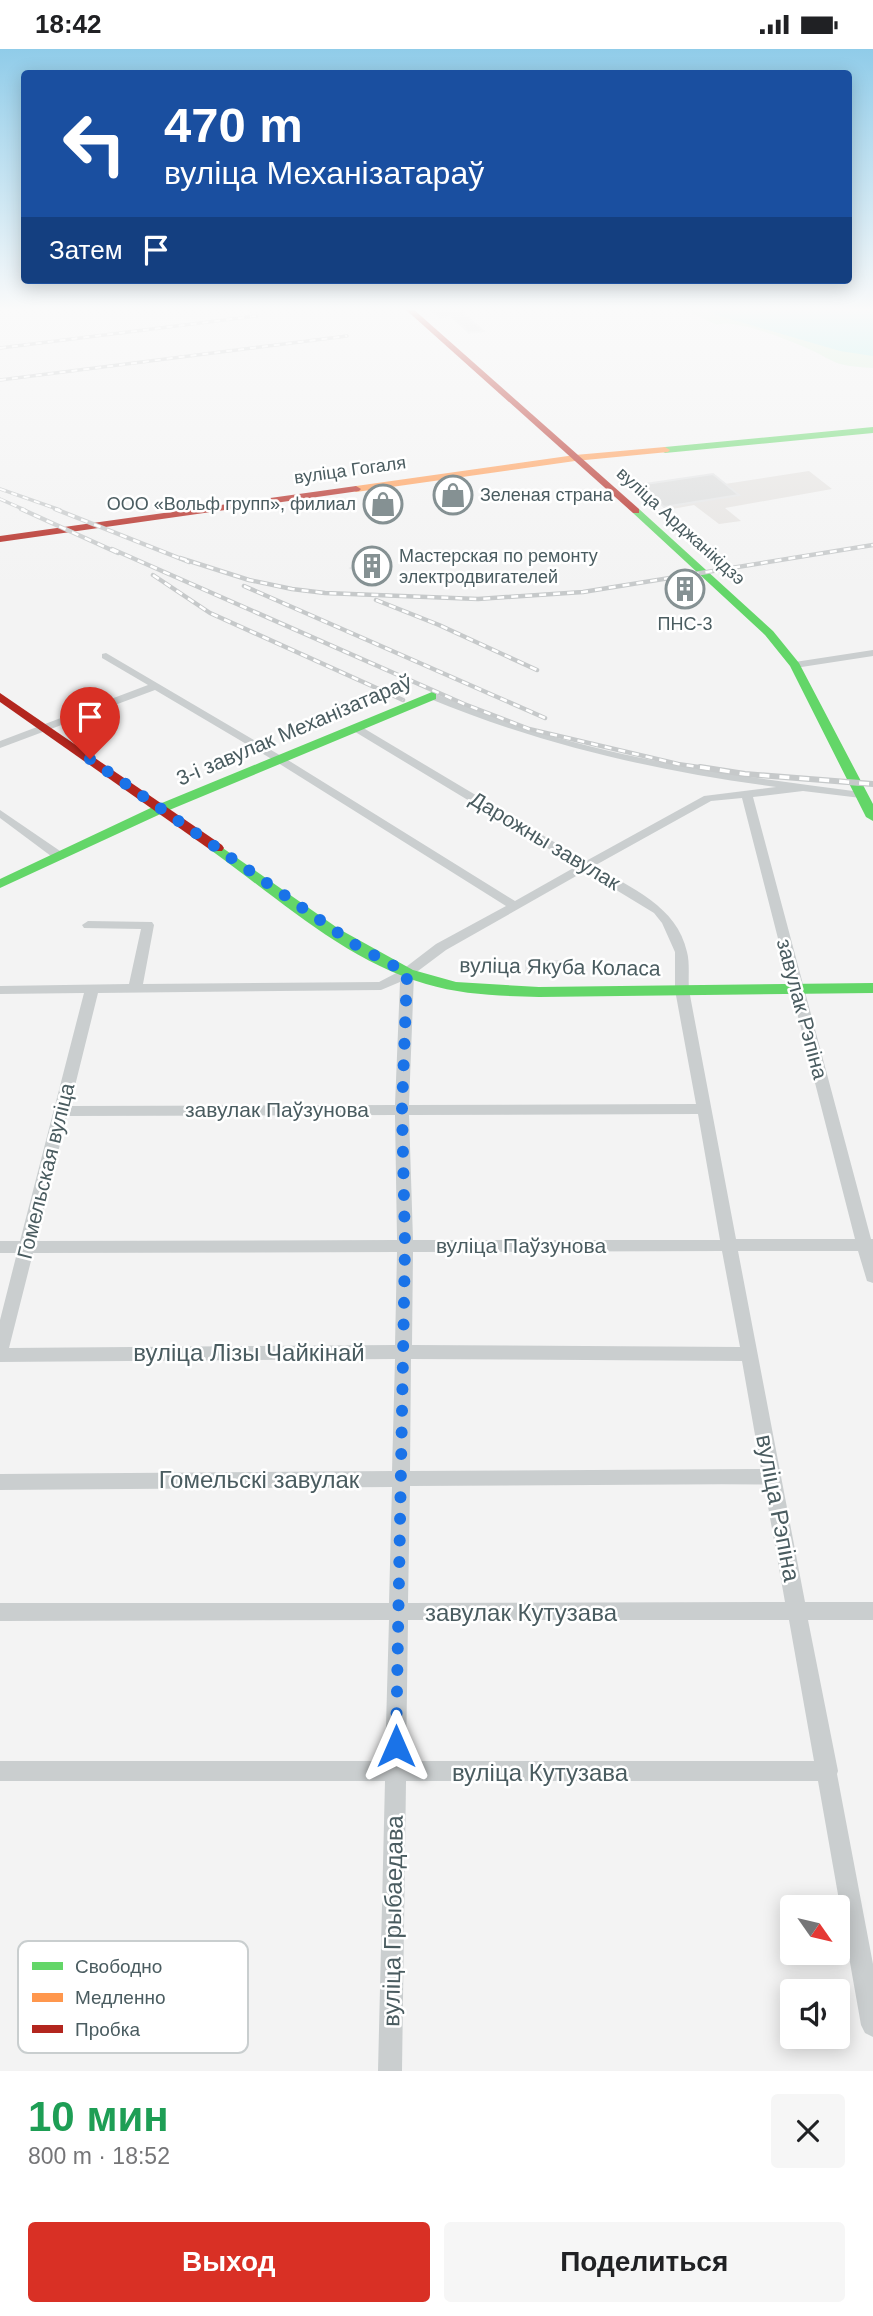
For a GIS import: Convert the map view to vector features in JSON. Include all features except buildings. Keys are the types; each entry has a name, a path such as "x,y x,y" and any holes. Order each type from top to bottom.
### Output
{"main road":[{"name":"вуліца Арджанікідзэ","path":"514,402 705,572 769,633 795,665 873,817"},
{"name":"вуліца Гогаля","path":"0,539 575,457 873,430"},
{"name":"3-і завулак Механізатараў","path":"0,884 162,808 432,696"},
{"name":"вуліца Якуба Коласа","path":"0,697 357,946 407,973 438,984 468,989 873,988"}],"street":[{"path":"795,665 873,653"},
{"path":"106,656 279,759 515,906"},
{"path":"0,745 155,686"},
{"name":"3-і завулак Механізатараў","path":"432,696 497,723 552,740 693,772 861,795"},
{"name":"Дарожны завулак","path":"356,728 658,910 668,922 681,952 682,990"},
{"path":"0,991 381,986 407,973 441,947 708,798 802,788"},
{"name":"завулак Рэпіна","path":"747,794 797,988 869,1245 873,1277"},
{"path":"0,813 59,856"},
{"path":"88,925 148,925 135,989"},
{"name":"вуліца Грыбаедава","path":"390,2071 405,1245 402,1109 407,973"},
{"name":"Гомельская вуліца","path":"0,1354 92,990"},
{"name":"вуліца Рэпіна","path":"682,990 873,2025"},
{"name":"завулак Паўзунова","path":"61,1111 704,1109"},
{"name":"вуліца Паўзунова","path":"0,1247 869,1245"},
{"name":"вуліца Лізы Чайкінай","path":"0,1354 750,1354"},
{"name":"Гомельскі завулак","path":"0,1482 771,1476"},
{"name":"завулак Кутузава","path":"0,1612 873,1611"},
{"name":"вуліца Кутузава","path":"0,1771 828,1771"}],"shaded area":[{"path":"809,471 832,489 725,508 741,521 719,524 694,505 667,510 664,507 738,495 725,484"}],"railway":[{"path":"0,489 60,510"},
{"path":"0,499 25,510"},
{"path":"21,509 118,553"},
{"path":"55,509 189,562"},
{"path":"180,558 249,580 292,589 325,593 478,599 583,592 873,545"},
{"path":"112,549 464,704 529,729 678,764 712,769"},
{"path":"153,575 210,613 403,700"},
{"path":"244,586 545,718"},
{"path":"376,600 439,625 537,670"},
{"path":"700,767 745,774 873,784"}],"traffic: fast":[{"path":"665,450 873,430"},
{"path":"636,511 769,633 795,665 873,817"},
{"path":"0,884 162,808 432,696"},
{"path":"217,848 334,932 383,961 431,981 483,990 539,992 873,988"}],"traffic: slow":[{"path":"356,489 575,458 665,450"}],"traffic: jam":[{"path":"514,402 636,511"},
{"path":"0,539 356,489"},
{"path":"0,697 217,848"}],"place":[{"name":"Зеленая страна","path":"453,495"},
{"name":"ООО «Вольф групп», филиал","path":"383,504"},
{"name":"Мастерская по ремонту электродвигателей","path":"372,566"},
{"name":"ПНС-3","path":"685,589"}],"route":[{"path":"90,759 357,946 407,973 402,1109 405,1245 396,1746"}]}
